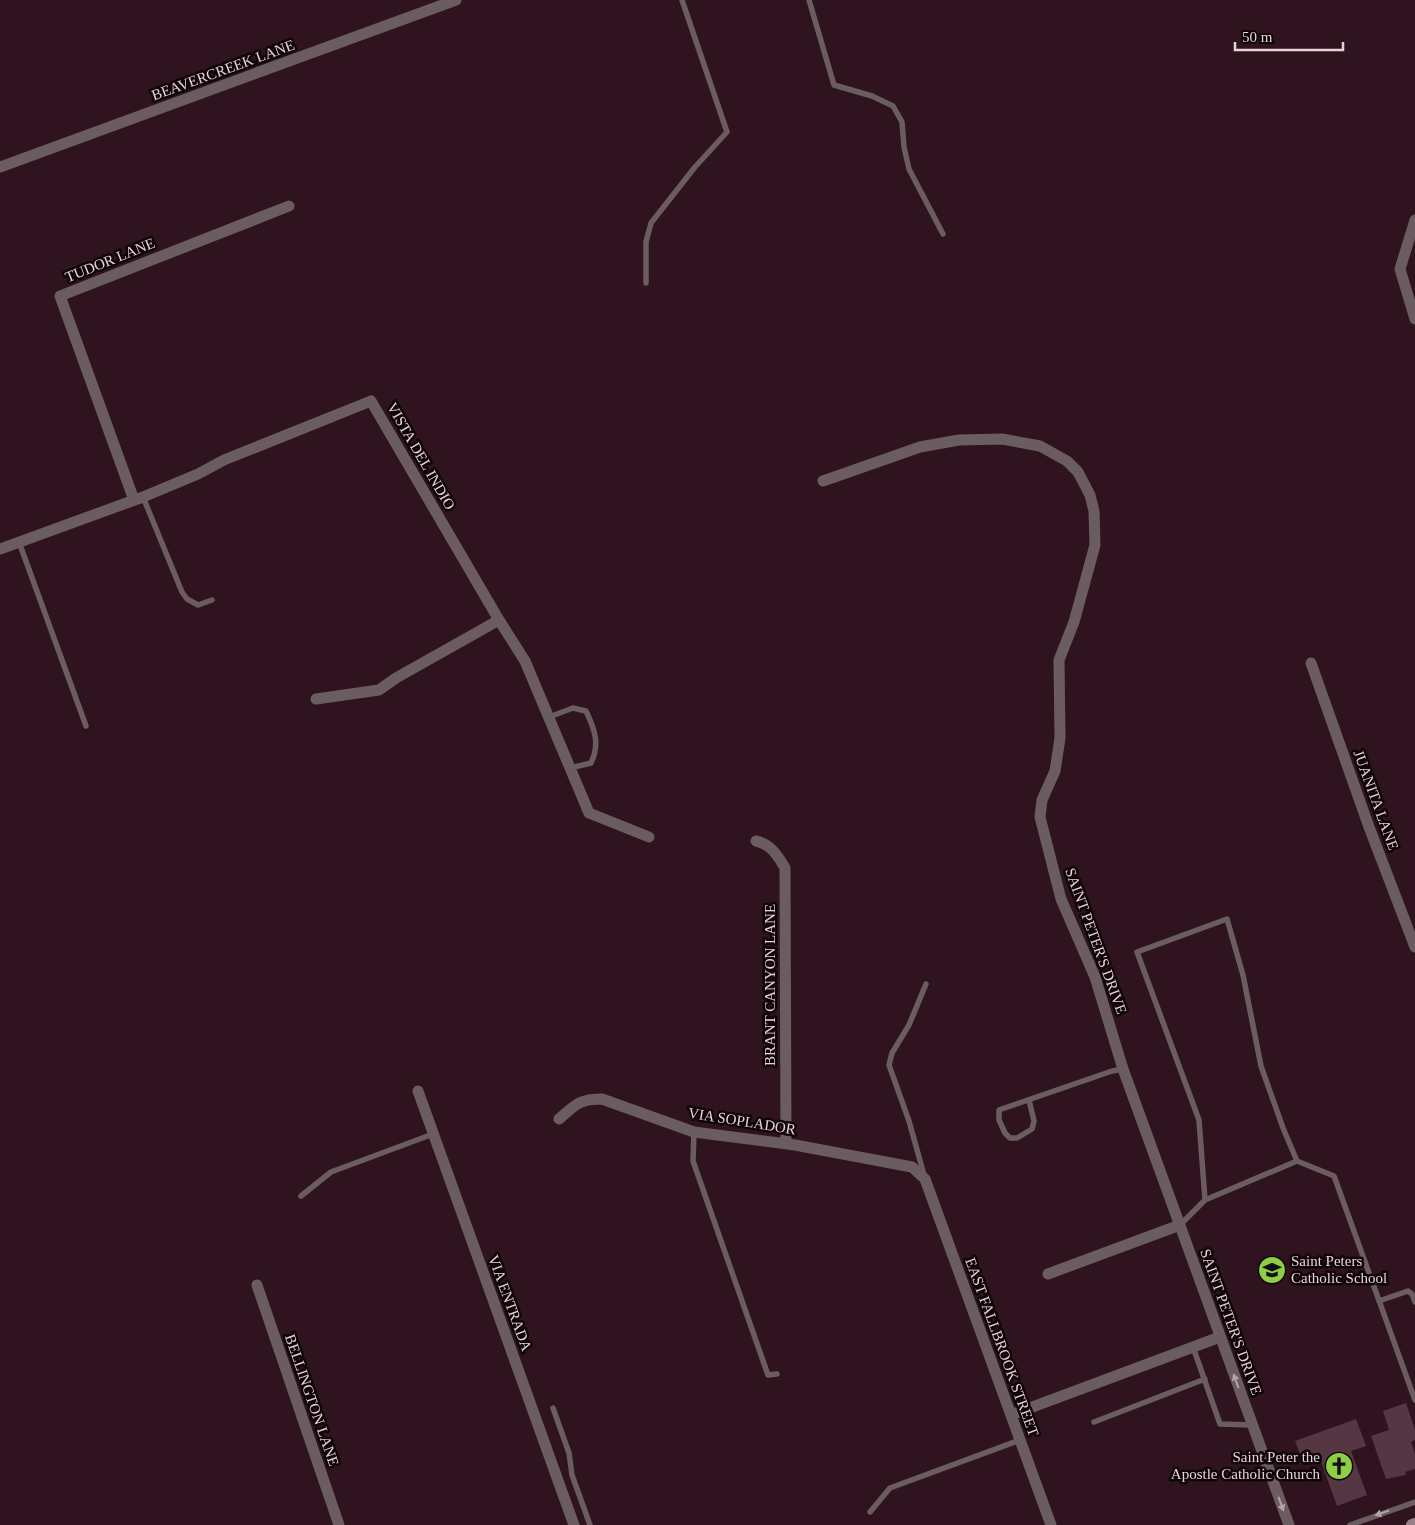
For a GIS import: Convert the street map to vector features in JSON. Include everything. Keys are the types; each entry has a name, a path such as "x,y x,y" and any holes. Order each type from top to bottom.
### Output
{"street":[{"name":"BEAVERCREEK LANE","path":"0,167 456,0"},
{"name":"TUDOR LANE","path":"138,498 60,296 289,206"},
{"path":"1415,220 1400,269 1415,318"},
{"name":"VISTA DEL INDIO","path":"0,549 138,498 198,474 224,460 371,401 499,620"},
{"name":"SAINT PETER'S DRIVE","path":"823,481 920,447 959,440 1002,439 1040,446 1067,461 1078,472 1090,495 1094,511 1095,545 1074,622 1059,660 1060,738 1056,771 1042,800 1040,817 1061,899 1095,977 1123,1069 1289,1525"},
{"path":"316,699 379,690 396,678 499,620 526,661 589,812 648,837"},
{"name":"JUANITA LANE","path":"1311,663 1369,827 1415,947"},
{"name":"BRANT CANYON LANE","path":"756,841 775,851 785,868 786,1143"},
{"name":"VIA ENTRADA","path":"418,1091 574,1525"},
{"name":"VIA SOPLADOR","path":"559,1119 577,1103 589,1099 602,1099 694,1132 786,1143 912,1167 925,1179"},
{"name":"EAST FALLBROOK STREET","path":"925,1179 1051,1525"},
{"path":"1048,1274 1180,1225"},
{"name":"BELLINGTON LANE","path":"257,1285 339,1525"},
{"path":"1011,1415 1220,1337"}],"lane":[{"path":"646,283 646,242 651,223 694,168 728,132 682,0"},
{"path":"809,0 834,84 872,96 893,106 902,122 904,147 909,169 943,234"},
{"path":"138,498 187,599 198,605 212,600"},
{"path":"19,542 86,726"},
{"path":"549,717 572,708 586,711 595,729 596,752 591,763 570,768"},
{"path":"1204,1200 1199,1120 1137,952 1227,919 1243,975 1260,1066 1297,1161"},
{"path":"925,1179 909,1121 889,1065 892,1053 909,1025 926,984"},
{"path":"1029,1100 1034,1121 1032,1129 1017,1138 1010,1138 1004,1133 998,1120 999,1110 1112,1071 1123,1069"},
{"path":"694,1132 693,1161 768,1375 777,1374"},
{"path":"301,1196 331,1172 433,1134"},
{"path":"1180,1225 1204,1200 1297,1161 1334,1176 1415,1400"},
{"path":"1379,1301 1408,1291 1412,1294 1415,1302"},
{"path":"1194,1347 1220,1424 1252,1425"},
{"path":"1094,1422 1205,1379"},
{"path":"553,1408 569,1453 572,1475 590,1525"},
{"path":"870,1512 890,1488 1020,1440"},
{"path":"1350,1525 1415,1502"}],"building":[{"path":"1406,1403 1415,1430 1415,1440 1411,1442 1415,1454 1415,1469 1405,1472 1406,1475 1386,1479 1371,1436 1389,1430 1383,1411"},
{"name":"Saint Peter the Apostle Catholic Church","path":"1356,1419 1366,1446 1351,1451 1367,1495 1337,1506 1319,1456 1303,1462 1295,1441"}],"place":[{"name":"Saint Peters Catholic School","path":"1272,1270"},
{"name":"Saint Peter the Apostle Catholic Church","path":"1339,1466"}]}
